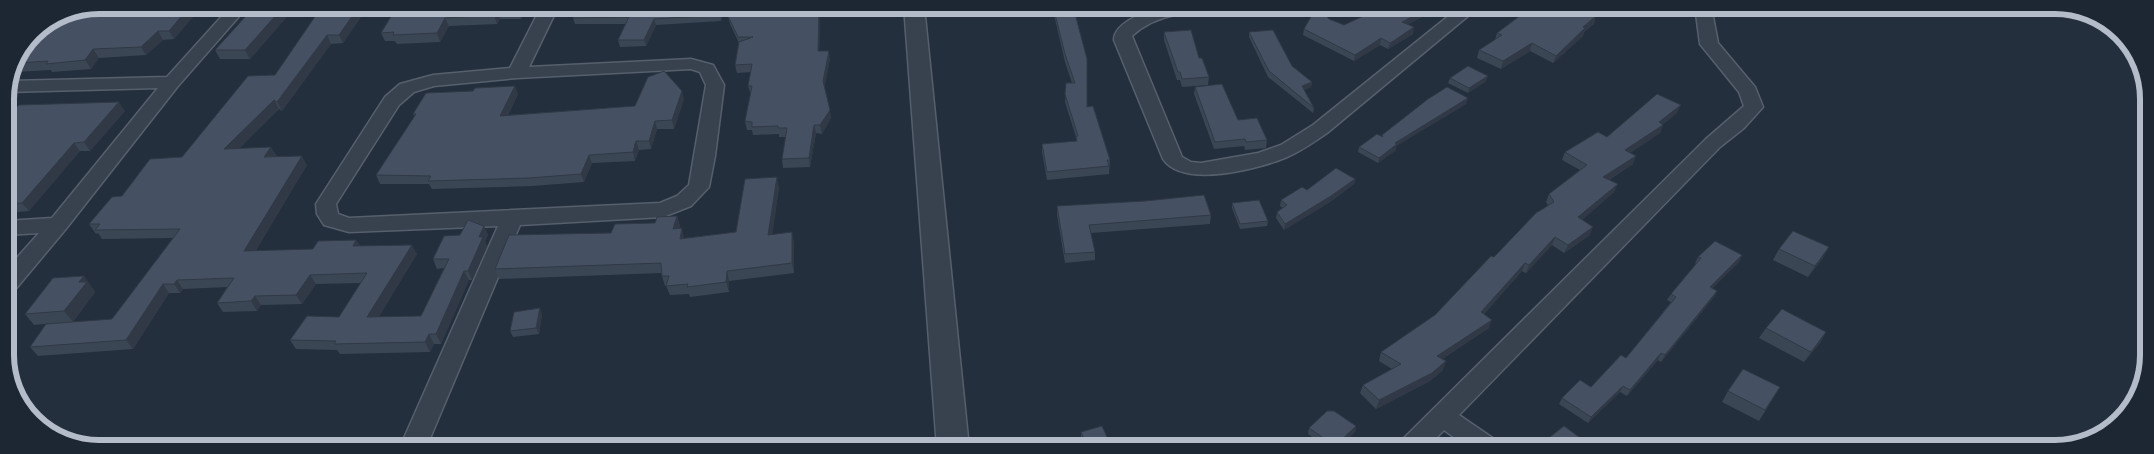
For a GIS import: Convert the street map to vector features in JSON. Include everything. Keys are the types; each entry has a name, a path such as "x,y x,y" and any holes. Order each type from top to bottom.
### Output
{"street":[{"path":"14,276 58,225 172,82 233,14"},
{"path":"517,73 546,14"},
{"path":"915,14 952,440"},
{"path":"1161,14 1140,21 1124,35 1123,40 1173,158 1180,166 1194,169 1254,160 1276,154 1295,145 1320,128 1462,14"},
{"path":"1418,440 1660,199 1712,143 1737,124 1754,107 1748,91 1709,44 1704,14"},
{"path":"692,64 707,69 715,85 705,156 698,187 684,201 663,210 349,225 336,223 329,219 326,212 326,204 398,94 419,84 517,73 692,64"},
{"path":"15,87 172,82"},
{"path":"416,440 512,218"},
{"path":"14,228 58,225"},
{"path":"1442,416 1476,440"}],"building":[{"path":"99,14 183,14 169,31 158,31 141,47 93,49 85,60 46,64 48,61 22,63 31,47 43,35 66,20 82,15"},
{"path":"248,14 277,14 245,50 215,50"},
{"path":"317,14 354,14 339,35 327,35 277,102 274,100 224,149 271,147 264,157 302,156 244,251 313,249 318,241 356,240 353,246 412,245 367,317 421,316 449,259 433,259 444,236 460,235 468,220 484,226 479,237 483,237 468,271 464,271 436,334 429,334 425,342 334,344 336,341 290,340 307,316 339,317 367,273 310,275 296,295 255,296 251,301 217,303 234,278 177,280 174,284 163,284 126,340 30,347 46,324 112,319 180,229 95,230 100,224 89,224 112,197 122,196 150,159 182,157 248,76 275,75"},
{"path":"393,14 495,14 445,18 437,33 393,35 394,32 381,33"},
{"path":"575,14 720,14 654,19 644,40 618,40 629,17 573,18"},
{"path":"729,14 819,14 818,51 829,51 823,81 830,110 820,125 814,125 809,158 782,159 787,128 778,128 778,126 752,127 752,122 745,121 752,86 748,86 752,64 735,65 739,42 753,37 738,37"},
{"path":"1055,14 1075,14 1087,59 1087,107 1093,106 1110,160 1107,160 1109,166 1047,172 1042,144 1077,141 1076,137 1078,136 1065,94 1066,83 1075,83 1065,54"},
{"path":"1316,14 1325,14 1329,19 1344,25 1368,14 1418,14 1402,22 1414,27 1395,40 1390,43 1381,38 1355,55 1304,29 1312,15"},
{"path":"1522,14 1591,14 1596,16 1556,56 1532,43 1503,61 1479,50 1502,35 1497,33"},
{"path":"1191,30 1199,58 1202,58 1209,77 1182,79 1180,72 1178,72 1164,32"},
{"path":"1273,30 1292,66 1312,82 1302,86 1314,108 1269,71 1249,32"},
{"path":"1468,66 1488,76 1469,88 1450,78"},
{"path":"664,71 682,91 672,120 655,121 649,141 636,141 633,152 589,155 581,174 529,178 428,181 431,176 376,175 416,114 413,114 426,93 473,91 475,88 515,86 500,116 635,106 648,77"},
{"path":"1222,84 1238,120 1257,118 1267,140 1246,142 1245,139 1215,142 1195,87"},
{"path":"1447,87 1468,98 1395,143 1397,144 1379,158 1359,147 1377,134 1383,137 1382,135 1428,99"},
{"path":"1657,94 1681,105 1659,122 1663,125 1625,150 1636,156 1603,177 1618,184 1578,217 1593,227 1568,245 1555,237 1529,265 1525,263 1481,312 1492,320 1437,356 1446,361 1432,373 1379,400 1363,385 1401,364 1381,352 1435,315 1491,256 1494,257 1536,213 1554,202 1549,194 1587,165 1565,152 1598,132 1607,137"},
{"path":"119,102 84,142 74,143 22,203 14,204 14,110 19,105"},
{"path":"1336,168 1355,179 1285,224 1277,212 1287,205 1281,200 1302,187 1307,190"},
{"path":"777,177 768,235 792,232 792,263 727,271 726,282 687,287 688,284 666,286 669,276 662,276 661,263 495,269 509,235 611,233 615,224 655,223 657,217 677,216 673,229 682,228 680,239 736,232 745,179"},
{"path":"1204,195 1211,215 1089,225 1095,252 1065,254 1057,206 1145,201"},
{"path":"1259,200 1268,221 1240,224 1232,203"},
{"path":"1793,231 1829,247 1815,266 1779,249"},
{"path":"1715,241 1742,255 1710,287 1717,291 1665,355 1661,353 1630,390 1623,386 1591,417 1562,398 1580,380 1591,387 1621,355 1626,358 1676,297 1671,294 1701,258 1698,257"},
{"path":"84,276 79,282 87,282 64,311 25,314 53,278"},
{"path":"540,308 536,328 510,331 514,312"},
{"path":"1782,309 1826,332 1811,352 1766,328"},
{"path":"1743,369 1780,387 1765,410 1728,391"},
{"path":"1327,411 1334,411 1356,426 1341,440 1326,440 1309,428"},
{"path":"1102,426 1108,440 1084,440 1081,432"},
{"path":"1564,426 1583,440 1546,440"}]}
